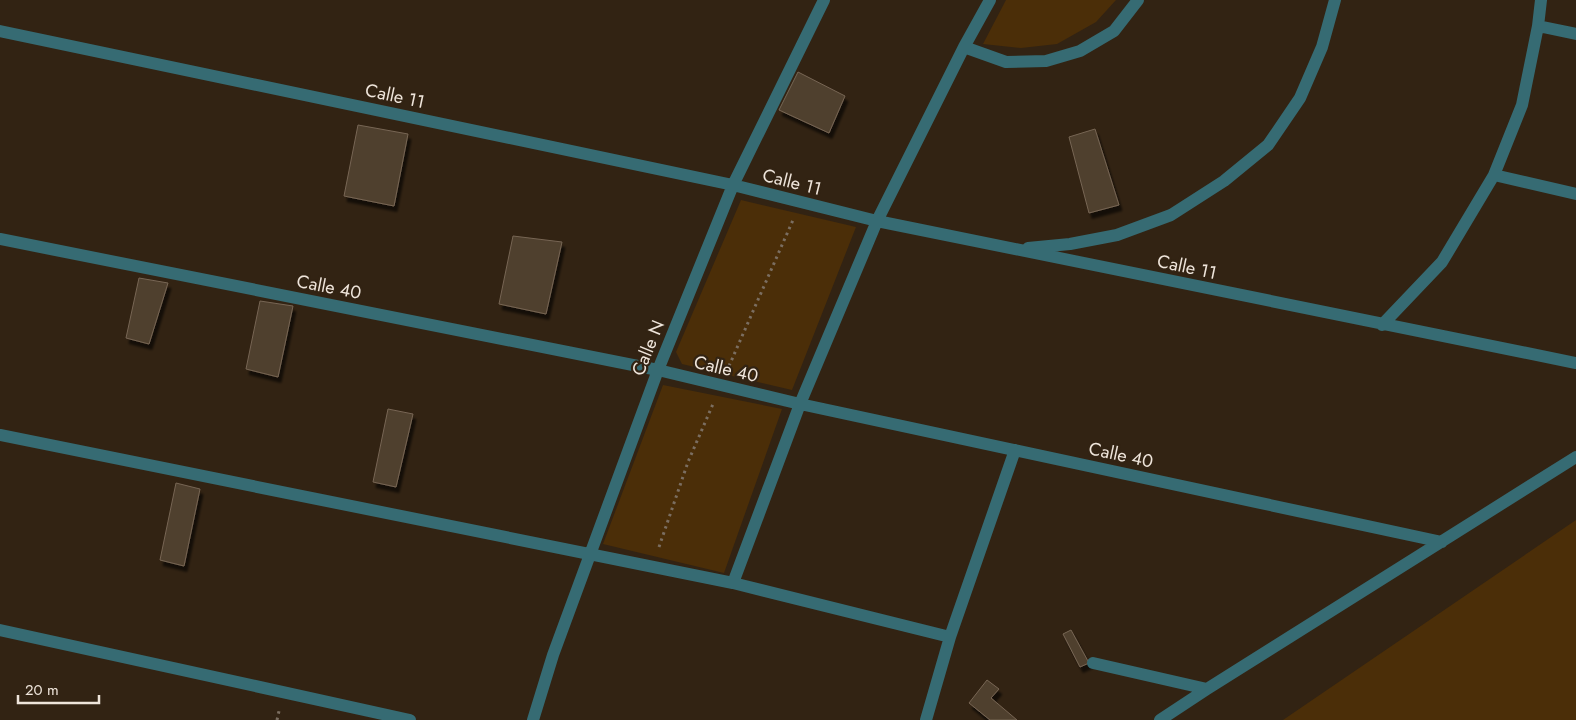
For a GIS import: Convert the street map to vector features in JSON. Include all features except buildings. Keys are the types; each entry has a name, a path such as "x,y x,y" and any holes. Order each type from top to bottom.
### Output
{"street":[{"name":"Calle N","path":"533,720 553,655 658,370 733,185 822,0"},
{"path":"732,583 800,404 877,221 964,47 990,0"},
{"path":"964,47 1006,62 1046,61 1080,51 1114,31 1138,0"},
{"path":"1016,250 1070,244 1118,235 1171,214 1224,181 1268,145 1300,98 1322,47 1335,0"},
{"path":"1382,325 1442,262 1494,174 1522,105 1538,26 1541,0"},
{"path":"1538,26 1576,34"},
{"name":"Calle 11","path":"0,31 733,185 877,221 1576,363"},
{"path":"1494,174 1576,194"},
{"name":"Calle 40","path":"0,239 658,370 800,404 1442,542"},
{"path":"0,435 732,583 950,637"},
{"path":"926,720 950,637 1016,450"},
{"path":"1160,720 1207,688 1576,457"},
{"path":"0,630 410,720"},
{"path":"1093,663 1207,688"}],"shaded area":[{"path":"1006,0 1116,0 1096,22 1057,44 1021,48 983,44"},
{"path":"741,200 856,227 792,390 682,364 676,352"},
{"path":"663,385 782,409 724,573 603,544"},
{"path":"1576,520 1576,720 1283,720"}]}
